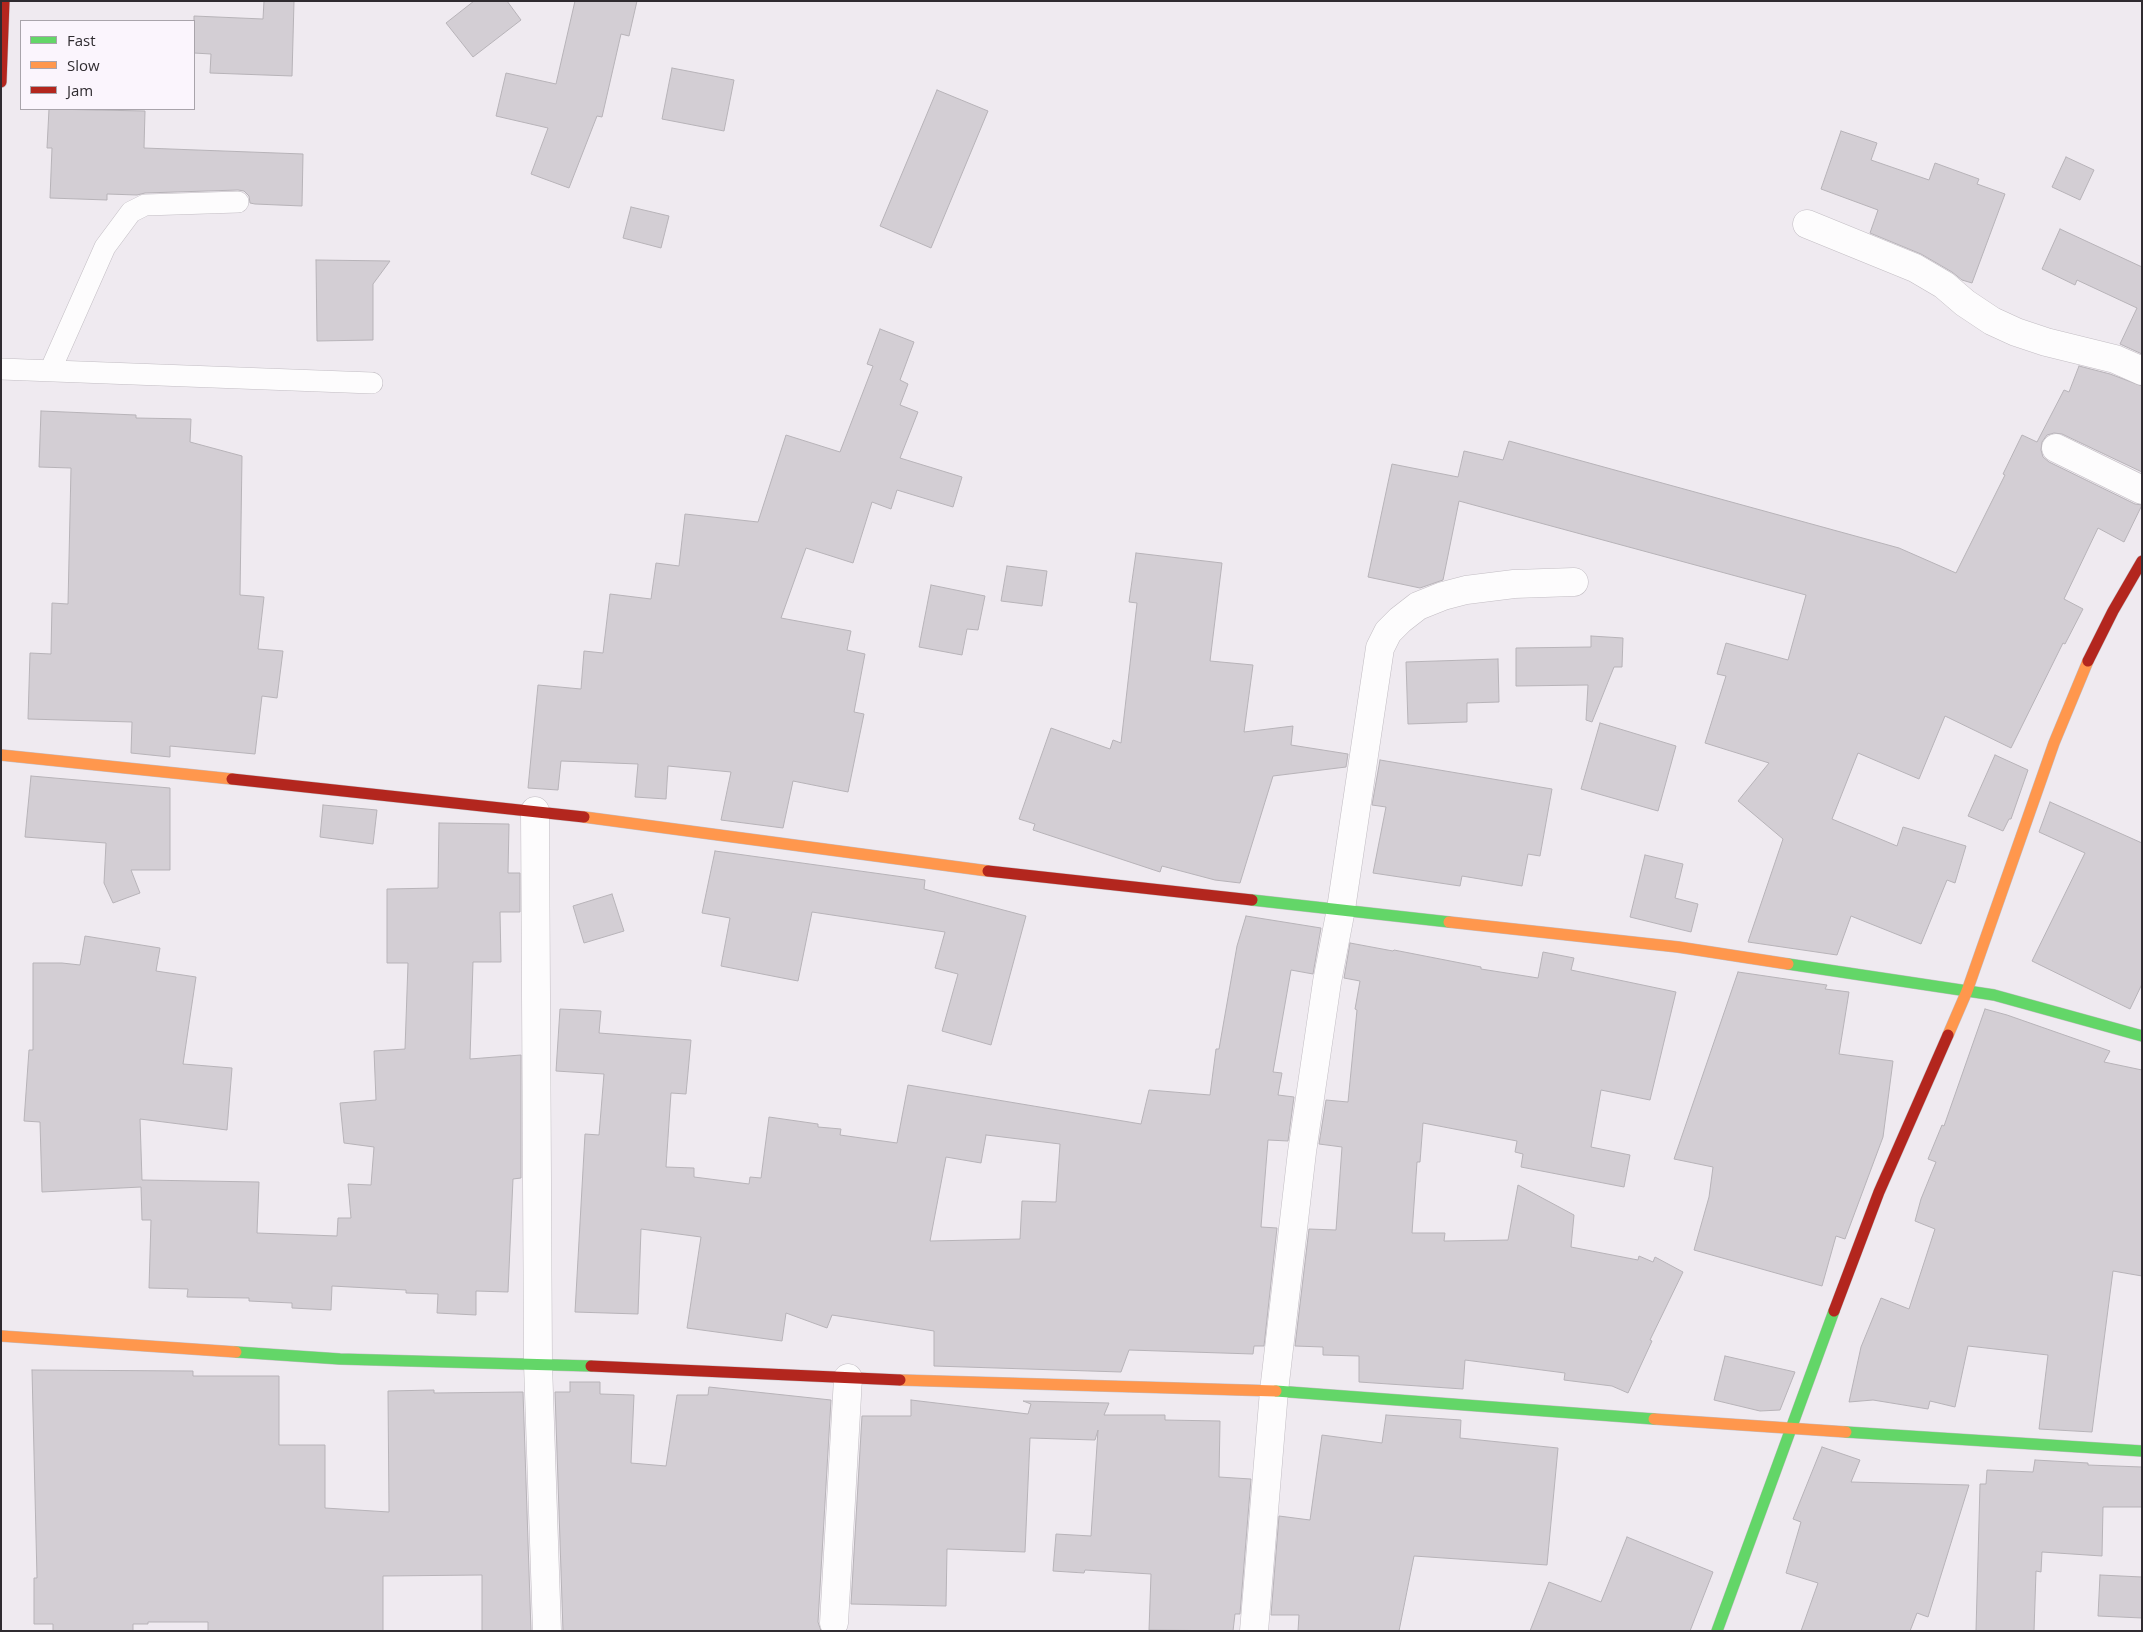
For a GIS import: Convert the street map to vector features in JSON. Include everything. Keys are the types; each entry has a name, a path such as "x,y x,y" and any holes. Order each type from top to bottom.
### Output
{"street":[{"path":"1,82 4,1"},
{"path":"1807,224 1915,268 1938,281 1992,321 2016,332 2046,342 2115,359 2142,371"},
{"path":"2056,448 2142,490"},
{"path":"1717,1631 1790,1429 1891,1161 1967,991 2042,772 2072,697 2113,611 2142,561"},
{"path":"1254,1631 1274,1391 1302,1152 1327,982 1342,909 1380,648 1388,632 1400,620 1418,606 1443,596 1466,590 1514,584 1574,582"},
{"path":"1,755 535,811 982,870 1678,947 1967,991 2030,1004 2142,1036"},
{"path":"535,811 538,1364 547,1631"},
{"path":"1,1336 340,1358 538,1364 986,1384 1274,1391 1790,1429 2142,1451"},
{"path":"834,1623 848,1378"}],"lane":[{"path":"50,370 104,247 131,212 146,206 238,202"},
{"path":"1,369 372,383"}],"building":[{"path":"264,1 294,1 292,76 210,73 211,54 195,53 194,16 263,19"},
{"path":"474,1 507,1 521,20 473,57 446,23"},
{"path":"575,1 637,1 629,36 621,34 602,117 597,116 569,188 531,174 548,128 496,116 506,73 556,84"},
{"path":"672,68 734,80 724,131 662,119"},
{"path":"937,90 988,111 931,248 880,226"},
{"path":"49,110 145,111 144,148 303,154 302,206 250,203 249,196 244,191 238,190 145,193 137,195 107,194 107,200 50,198 52,148 47,148"},
{"path":"1841,131 1877,143 1871,160 1929,180 1935,163 1979,179 1977,184 2005,194 1972,283 1962,280 1921,254 1870,233 1878,210 1821,189"},
{"path":"2066,157 2094,170 2080,200 2052,187"},
{"path":"631,207 669,216 661,248 623,238"},
{"path":"2060,229 2142,267 2142,354 2120,344 2137,308 2077,280 2075,285 2042,269"},
{"path":"316,260 390,261 373,284 373,340 317,341"},
{"path":"880,329 914,342 900,380 908,384 900,405 918,412 900,458 962,477 953,507 897,490 891,509 872,502 853,563 806,548 781,618 851,631 847,650 865,654 854,712 864,714 848,792 793,781 783,828 721,820 731,772 668,766 666,799 635,797 638,764 561,761 558,790 528,788 538,685 581,689 584,651 603,653 610,594 651,599 656,563 679,566 685,514 758,522 786,435 840,452 873,366 867,364"},
{"path":"2079,366 2110,374 2142,386 2142,472 2062,434 2054,433 2047,435 2042,442 2041,450 2043,457 2049,462 2135,504 2142,505 2124,542 2098,528 2064,599 2083,609 2065,644 2063,643 2011,748 1945,716 1919,779 1858,753 1832,819 1897,846 1903,827 1966,846 1955,883 1947,880 1921,944 1851,916 1837,955 1748,942 1783,839 1738,801 1769,763 1705,743 1726,676 1717,674 1726,643 1788,660 1806,595 1459,501 1443,580 1420,588 1368,577 1392,464 1458,477 1464,451 1503,460 1509,441 1899,548 1956,573 2005,475 2003,474 2022,435 2037,442 2064,390 2069,392"},
{"path":"41,411 136,415 136,418 191,419 190,442 242,456 240,595 264,597 258,649 283,651 277,698 262,696 255,754 170,746 170,757 131,753 132,722 28,719 30,653 51,654 52,603 68,604 71,468 39,467"},
{"path":"1136,553 1222,563 1210,661 1253,665 1244,732 1293,726 1291,745 1348,754 1346,767 1273,776 1240,883 1215,880 1162,866 1160,872 1033,830 1035,824 1019,819 1051,728 1110,749 1113,740 1121,743 1137,603 1129,602"},
{"path":"1007,566 1047,571 1042,606 1001,601"},
{"path":"931,585 985,596 978,630 967,629 962,655 919,647"},
{"path":"1591,636 1623,638 1622,667 1614,667 1592,722 1586,720 1588,685 1516,686 1516,648 1591,647"},
{"path":"1498,659 1499,702 1467,703 1467,722 1408,724 1406,662"},
{"path":"1600,723 1676,746 1658,811 1581,789"},
{"path":"1995,755 2028,770 2011,819 2009,819 2003,831 1968,816"},
{"path":"1380,760 1552,789 1540,856 1528,854 1522,886 1462,876 1460,886 1373,873 1386,807 1372,805"},
{"path":"31,776 170,788 170,870 131,870 140,893 113,903 104,883 106,843 25,837"},
{"path":"2050,802 2142,843 2142,984 2130,1009 2032,961 2085,853 2039,832"},
{"path":"323,805 377,810 373,844 320,837"},
{"path":"439,823 509,824 508,873 520,873 520,912 500,912 501,962 473,962 470,1059 521,1055 521,1178 513,1179 508,1292 476,1291 476,1315 437,1313 438,1294 406,1293 406,1290 332,1286 331,1310 292,1308 292,1303 249,1301 249,1298 187,1297 188,1289 149,1288 151,1220 142,1220 141,1187 42,1192 40,1122 24,1121 29,1050 33,1050 33,963 80,965 85,936 160,948 156,971 196,977 183,1064 232,1068 227,1130 140,1119 142,1180 259,1182 257,1233 337,1236 338,1218 351,1218 348,1184 371,1185 374,1147 344,1143 340,1103 376,1100 374,1051 405,1049 408,963 387,963 387,889 438,888"},
{"path":"715,851 925,880 924,889 1026,916 991,1045 942,1031 958,974 935,968 945,932 812,912 798,981 721,966 730,918 702,913"},
{"path":"1645,855 1683,864 1675,898 1698,904 1691,932 1630,917"},
{"path":"612,894 624,931 584,943 573,906"},
{"path":"1246,916 1321,928 1313,974 1291,970 1273,1072 1282,1073 1278,1095 1294,1097 1288,1141 1268,1140 1261,1227 1277,1228 1264,1346 1254,1346 1253,1354 1129,1350 1121,1372 934,1366 934,1331 832,1315 827,1328 786,1313 782,1341 687,1328 701,1237 641,1229 638,1314 575,1312 585,1134 599,1135 604,1074 556,1071 560,1009 601,1011 599,1033 691,1040 686,1094 671,1093 666,1167 694,1168 694,1177 749,1184 750,1177 761,1178 769,1117 818,1124 818,1127 841,1129 840,1135 897,1143 908,1085 1141,1124 1149,1090 1210,1095 1216,1049 1219,1049 1237,946","holes":["986,1135 1060,1144 1056,1202 1022,1201 1020,1239 930,1241 946,1157 981,1163"]},
{"path":"1350,943 1481,967 1481,969 1538,978 1543,952 1574,958 1571,970 1676,992 1650,1100 1601,1090 1591,1147 1630,1155 1624,1187 1521,1167 1523,1154 1515,1152 1517,1141 1423,1123 1420,1162 1417,1162 1412,1233 1445,1233 1444,1241 1508,1240 1518,1185 1574,1215 1571,1247 1638,1260 1639,1256 1653,1262 1655,1257 1683,1272 1650,1340 1652,1341 1628,1393 1612,1386 1564,1380 1565,1373 1465,1360 1463,1389 1359,1382 1359,1356 1323,1355 1323,1347 1295,1346 1309,1229 1336,1230 1342,1147 1319,1144 1326,1100 1348,1102 1357,1010 1355,1009 1360,981 1344,978"},
{"path":"1738,972 1827,985 1825,989 1849,992 1839,1054 1893,1061 1883,1137 1845,1239 1836,1236 1822,1286 1694,1250 1709,1197 1713,1167 1674,1159"},
{"path":"1985,1009 2110,1051 2104,1062 2142,1070 2142,1276 2113,1271 2092,1432 2039,1429 2048,1355 1968,1346 1955,1407 1930,1401 1928,1409 1873,1400 1849,1402 1861,1347 1881,1298 1909,1309 1935,1229 1915,1221 1921,1199 1936,1162 1928,1159 1942,1125 1944,1126"},
{"path":"1725,1356 1795,1372 1780,1410 1760,1411 1714,1400"},
{"path":"32,1370 193,1371 193,1376 279,1376 279,1445 325,1445 325,1508 389,1512 388,1391 434,1390 434,1393 523,1392 531,1631 482,1631 482,1575 383,1576 383,1631 208,1631 208,1622 148,1622 148,1624 133,1624 133,1631 53,1631 53,1624 34,1624 34,1578 37,1578"},
{"path":"570,1382 600,1382 600,1394 634,1395 631,1463 666,1466 677,1395 708,1395 709,1387 831,1400 818,1622 821,1631 563,1631 555,1392 570,1392"},
{"path":"911,1400 1028,1414 1031,1404 1023,1401 1109,1403 1104,1415 1165,1415 1165,1420 1220,1421 1219,1477 1251,1479 1240,1614 1235,1614 1233,1631 1149,1630 1151,1574 1085,1570 1084,1573 1053,1571 1056,1534 1091,1536 1098,1430 1095,1440 1030,1438 1025,1552 947,1549 946,1606 851,1604 862,1416 911,1416"},
{"path":"1386,1415 1461,1420 1460,1438 1558,1448 1547,1565 1414,1556 1399,1631 1298,1631 1299,1615 1271,1615 1279,1516 1310,1520 1322,1435 1382,1443"},
{"path":"1822,1447 1860,1460 1851,1482 1969,1485 1928,1617 1917,1613 1910,1631 1801,1631 1818,1583 1786,1573 1801,1522 1793,1519"},
{"path":"2035,1460 2088,1463 2088,1465 2142,1467 2142,1507 2103,1507 2102,1556 2042,1552 2041,1572 2036,1571 2034,1631 1976,1631 1980,1484 1986,1484 1987,1470 2033,1472"},
{"path":"1627,1537 1713,1572 1690,1631 1530,1631 1549,1582 1601,1602"},
{"path":"2100,1575 2142,1577 2142,1618 2098,1616"}],"traffic: fast":[{"path":"1252,900 1449,922"},
{"path":"1788,964 1994,995 2142,1036"},
{"path":"1717,1631 1834,1311"},
{"path":"236,1352 340,1359 591,1366"},
{"path":"1276,1391 1654,1419"},
{"path":"1846,1432 2142,1451"}],"traffic: slow":[{"path":"1948,1035 1967,991 2054,743 2088,661"},
{"path":"1,755 232,779"},
{"path":"584,817 988,871"},
{"path":"1449,922 1678,947 1788,964"},
{"path":"1,1336 236,1352"},
{"path":"900,1380 1276,1391"},
{"path":"1654,1419 1846,1432"}],"traffic: jam":[{"path":"1,82 4,1"},
{"path":"2088,661 2113,611 2142,561"},
{"path":"232,779 584,817"},
{"path":"988,871 1252,900"},
{"path":"1834,1311 1879,1192 1948,1035"},
{"path":"591,1366 900,1380"}]}
